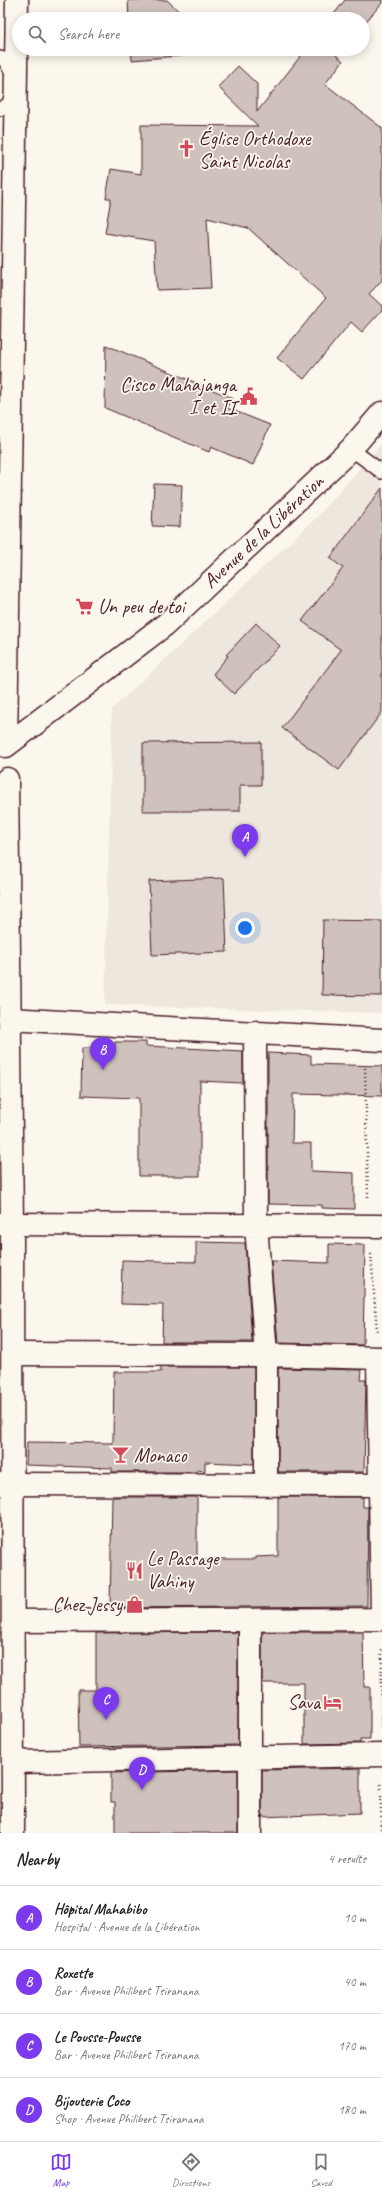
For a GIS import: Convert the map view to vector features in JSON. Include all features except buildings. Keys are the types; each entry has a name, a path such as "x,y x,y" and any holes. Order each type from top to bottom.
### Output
{"street":[{"path":"16,0 16,12"},
{"path":"13,1833 9,1751 13,1621 6,1485 13,1354 6,1224 9,1019 4,783 11,768 10,757 3,744 16,56"},
{"name":"Avenue de la Libération","path":"3,744 166,624 351,449 382,413"},
{"path":"9,1019 382,1040"},
{"path":"255,1032 256,1226 266,1354 266,1484"},
{"path":"6,1224 382,1226"},
{"path":"13,1354 266,1354 380,1358 382,1619 13,1621"},
{"path":"6,1485 381,1485"},
{"path":"250,1620 250,1833"},
{"path":"9,1751 250,1757 382,1755"}],"lane":[{"path":"0,58 4,59 16,81 10,104 0,109"},
{"path":"351,449 382,472"}],"path":[{"path":"380,1833 382,1755 382,1619"}],"shaded area":[{"path":"382,443 382,1013 105,1005 112,709 318,516"}],"place":[{"name":"Église Orthodoxe Saint Nicolas","path":"186,149"},
{"name":"Cisco Mahajanga I et II","path":"249,396"},
{"name":"Un peu de toi","path":"85,606"},
{"name":"Hôpital Mahabibo","path":"245,857"},
{"name":"Roxette","path":"103,1070"},
{"name":"Monaco","path":"121,1455"},
{"name":"Le Passage Vahiny","path":"134,1570"},
{"name":"Chez Jessy","path":"135,1604"},
{"name":"Sava","path":"333,1702"},
{"name":"Le Pousse-Pousse","path":"106,1720"},
{"name":"Bijouterie Coco","path":"142,1790"}]}
